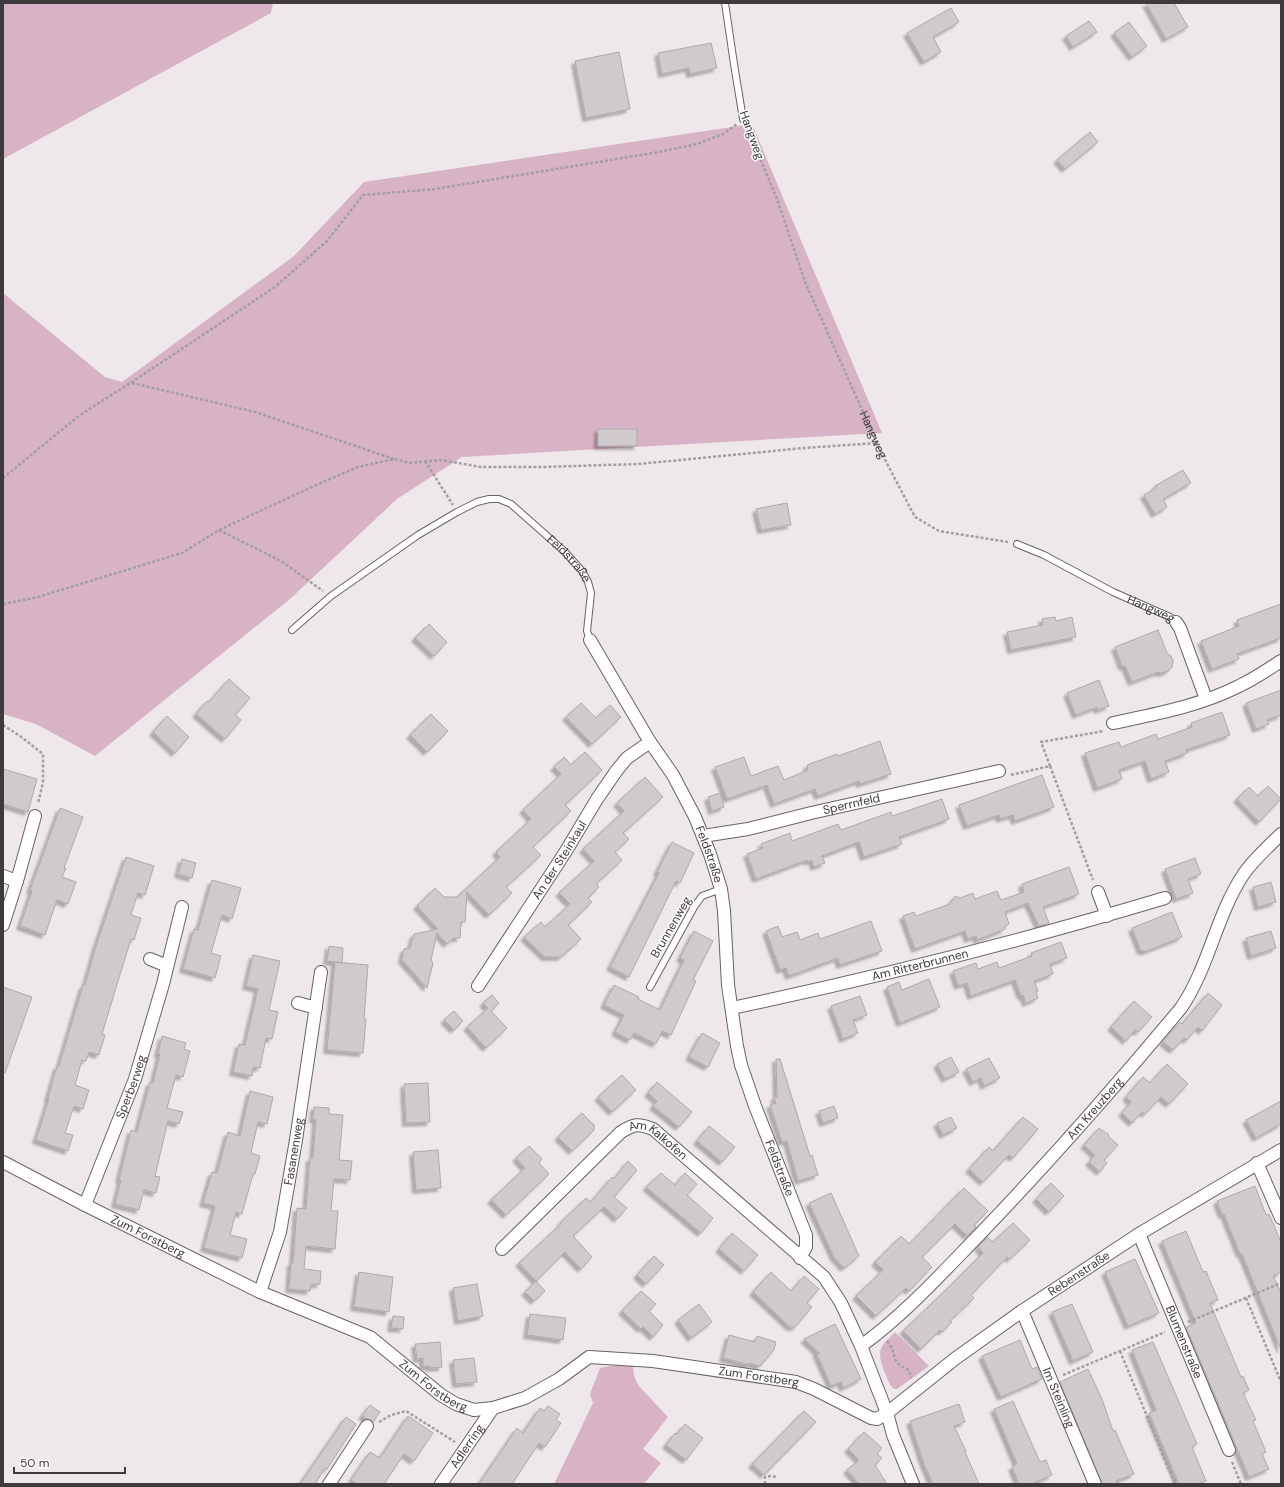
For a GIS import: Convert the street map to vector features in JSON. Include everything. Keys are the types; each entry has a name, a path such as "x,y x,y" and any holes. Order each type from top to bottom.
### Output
{"street":[{"name":"Hangweg","path":"1176,622 1180,628 1206,699"},
{"name":"Feldstraße","path":"590,640 650,742 673,775 704,836 721,889 724,911 727,966 737,1046 747,1084 806,1235 806,1246 800,1258"},
{"path":"1113,723 1162,712 1206,699 1238,687 1260,675 1281,660"},
{"name":"An der Steinkaul","path":"478,986 617,770 627,758 650,742"},
{"name":"Sperrnfeld","path":"704,836 748,829 811,813 999,771"},
{"path":"3,925 17,881 34,816"},
{"name":"Am Kreuzberg","path":"861,1346 911,1304 1027,1185 1109,1093 1181,1008 1194,988 1232,895 1244,874 1281,834"},
{"path":"3,876 17,881"},
{"path":"1098,892 1106,916"},
{"name":"Am Ritterbrunnen","path":"732,1008 860,980 1106,916 1165,898"},
{"name":"Sperberweg","path":"85,1205 135,1079 168,966 182,907"},
{"path":"150,960 168,966"},
{"name":"Fasanenweg","path":"260,1292 280,1232 321,972"},
{"path":"298,1003 316,1008"},
{"name":"Am Kalkofen","path":"502,1249 621,1132 637,1124 652,1130 800,1258"},
{"name":"Rebenstraße","path":"887,1414 956,1358 1022,1311 1139,1234 1281,1150"},
{"name":"Zum Forstberg","path":"3,1162 85,1205 260,1292 370,1337 441,1394 456,1404 474,1410 493,1408 525,1398 559,1379 589,1357 653,1361 796,1382 814,1388 870,1418 876,1419 887,1414"},
{"path":"1257,1163 1281,1218"},
{"name":"Blumenstraße","path":"1139,1234 1229,1450"},
{"path":"800,1258 824,1278 841,1303 861,1346 887,1414 893,1435 914,1484"},
{"name":"Im Steinling","path":"1022,1311 1095,1484"},
{"name":"Adlerring","path":"441,1484 493,1408"},
{"path":"334,1482 367,1426"}],"lane":[{"name":"Hangweg","path":"725,3 743,119"},
{"name":"Feldstraße","path":"292,630 331,596 418,535 477,502 489,499 499,499 511,504 564,551 582,571 588,582 591,593 587,631 590,640"},
{"name":"Hangweg","path":"1017,544 1044,555 1113,592 1170,617 1176,622"},
{"name":"Brunnenweg","path":"650,987 694,907 702,896 721,889"}],"path":[{"path":"3,478 80,415 275,287 327,241 363,195 435,189 659,152 697,144 723,134 743,119"},
{"name":"Hangweg","path":"743,119 777,199 803,278 877,443 915,517 939,531 973,535 1017,544"},
{"path":"132,382 255,412 394,459 410,463 441,460 481,468 632,464 804,448 877,443"},
{"path":"3,604 38,597 182,554 219,530 358,467 394,459"},
{"path":"425,461 457,512"},
{"path":"219,530 281,561 331,596"},
{"path":"1090,871 1041,742 1106,731 1113,723"},
{"path":"3,725 43,754 43,782 34,816"},
{"path":"999,771 1004,777 1050,766"},
{"path":"1246,1298 1281,1382"},
{"path":"887,1341 892,1347 894,1358 898,1365 909,1370 912,1379"},
{"path":"1120,1351 1175,1484"},
{"path":"367,1426 375,1425 382,1419 406,1411 465,1449"},
{"path":"1229,1450 1241,1484"},
{"path":"765,1484 766,1477 777,1477"}],"shaded area":[{"path":"3,3 273,3 271,13 3,159"},
{"path":"752,124 882,433 462,457 397,499 290,599 95,756 36,724 3,714 3,293 105,377 122,382 294,256 364,182"},
{"path":"895,1332 929,1366 897,1389 894,1389 890,1385 882,1366 880,1356 882,1346"},
{"path":"633,1365 634,1376 638,1385 668,1417 643,1449 661,1463 644,1484 554,1484 593,1403 590,1394 600,1368"}],"building":[{"path":"1146,3 1174,3 1188,27 1166,39"},
{"path":"951,8 959,22 933,37 941,52 924,62 907,33"},
{"path":"1089,21 1097,32 1073,47 1066,36"},
{"path":"1129,22 1147,46 1132,57 1114,33"},
{"path":"711,43 717,68 690,74 689,68 662,74 658,53"},
{"path":"619,52 630,109 586,118 575,61"},
{"path":"1090,132 1098,142 1065,169 1057,160"},
{"path":"598,429 637,429 637,446 598,446"},
{"path":"1183,470 1191,483 1163,499 1167,507 1155,514 1144,495 1156,488 1155,486"},
{"path":"787,503 791,525 761,530 756,509"},
{"path":"1281,604 1281,638 1237,654 1239,659 1212,669 1201,641 1239,626 1237,620"},
{"path":"1055,617 1056,621 1072,617 1076,637 1011,650 1007,632 1043,625 1042,619"},
{"path":"429,624 447,642 434,656 415,638"},
{"path":"1158,630 1167,653 1171,656 1173,661 1172,667 1168,671 1162,673 1158,672 1132,682 1125,666 1122,666 1115,647"},
{"path":"229,679 250,698 235,715 241,720 225,739 196,714 207,701 209,702"},
{"path":"1099,680 1109,706 1098,710 1097,707 1076,715 1067,693"},
{"path":"1281,690 1281,715 1267,720 1269,724 1256,729 1246,703"},
{"path":"581,703 596,718 610,705 621,717 592,744 566,717"},
{"path":"1222,712 1230,735 1186,750 1187,753 1165,761 1169,772 1151,779 1145,761 1119,770 1122,779 1097,788 1085,753 1119,742 1121,747 1156,734 1158,739 1192,727 1191,723"},
{"path":"431,714 448,731 427,752 410,735"},
{"path":"167,716 189,737 175,753 153,732"},
{"path":"880,741 891,774 860,784 859,781 818,796 815,789 774,804 767,785 727,799 715,767 744,757 751,776 778,766 784,780 808,770 807,765"},
{"path":"585,752 602,770 565,805 571,811 533,847 541,855 506,887 512,893 489,915 467,892 465,922 461,922 460,938 454,938 447,944 437,933 431,960 433,963 427,988 402,960 404,949 410,948 414,934 438,929 417,906 435,888 444,897 457,897 500,857 496,852 531,819 523,810 561,774 554,767 564,757 571,765"},
{"path":"3,769 37,779 28,812 3,804"},
{"path":"1042,775 1054,807 1015,821 1013,815 1000,819 999,815 967,826 959,805"},
{"path":"645,777 663,797 623,833 629,839 615,852 622,860 596,884 599,887 588,898 592,902 568,925 581,939 561,957 545,957 524,937 541,922 545,927 570,904 559,893 594,861 583,849 624,811 617,803"},
{"path":"1268,786 1281,799 1259,822 1237,799 1249,787 1258,796"},
{"path":"720,793 724,807 712,811 708,797"},
{"path":"942,799 949,819 899,837 902,844 864,857 859,842 822,856 825,863 814,867 812,860 808,862 807,860 756,879 747,854 763,848 761,844 790,833 792,841 838,824 841,830 891,812 892,816"},
{"path":"60,808 83,817 62,877 76,882 68,904 57,900 45,935 20,926 32,891 30,890"},
{"path":"672,842 694,853 680,883 676,881 629,977 610,967 659,873 657,872"},
{"path":"126,857 154,866 145,895 138,893 131,915 141,918 134,940 131,939 118,981 102,1034 105,1035 99,1055 89,1052 86,1061 82,1060 75,1085 89,1090 83,1109 74,1106 65,1133 73,1135 68,1151 36,1140 49,1099 48,1098 57,1066 59,1066 83,985 85,985 96,946"},
{"path":"1195,858 1201,874 1188,879 1193,893 1176,899 1165,869"},
{"path":"182,859 196,863 192,878 178,874"},
{"path":"1069,867 1079,894 1043,907 1049,923 1039,926 1028,903 1005,912 1009,924 1004,927 1005,929 977,940 976,936 968,939 965,931 915,949 903,916 914,912 916,916 950,904 955,896 960,898 973,893 975,899 997,891 1001,900 1024,892 1022,884"},
{"path":"212,880 241,888 232,919 222,915 211,953 221,956 215,978 183,969 194,929 198,930"},
{"path":"1271,882 1276,902 1258,907 1253,887"},
{"path":"1172,912 1182,937 1144,952 1143,950 1141,951 1132,928"},
{"path":"871,921 882,951 840,965 838,958 789,976 786,968 780,970 766,931 778,926 782,937 797,932 800,940 818,933 820,939"},
{"path":"694,931 713,941 693,980 696,981 671,1035 662,1031 656,1044 634,1033 630,1040 615,1032 624,1015 604,1005 614,985 639,997 638,999 660,1010 684,960 680,958"},
{"path":"1271,931 1276,948 1251,956 1246,938"},
{"path":"1061,942 1067,958 1050,964 1053,974 1034,981 1038,991 1036,991 1038,998 1026,1003 1023,995 1021,996 1015,980 971,996 967,983 958,986 953,971 976,963 978,969 997,962 999,968 1032,956 1031,953"},
{"path":"329,946 343,948 342,963 327,961"},
{"path":"253,955 280,961 269,1010 278,1012 272,1039 266,1038 260,1068 253,1067 252,1076 233,1072 239,1044 245,1045 258,989 246,986"},
{"path":"335,962 368,965 363,1053 327,1050"},
{"path":"929,979 940,1007 900,1023 887,987 899,982 902,990"},
{"path":"3,987 32,997 5,1073 3,1072"},
{"path":"1208,993 1222,1005 1202,1031 1198,1027 1187,1040 1184,1038 1173,1050 1163,1042 1180,1022 1182,1024"},
{"path":"492,995 499,1003 491,1011 507,1028 486,1048 467,1027 488,1008 483,1003"},
{"path":"860,996 867,1015 853,1020 858,1033 843,1039 831,1006"},
{"path":"1134,1001 1152,1017 1138,1032 1135,1030 1126,1041 1111,1027"},
{"path":"454,1011 463,1021 454,1030 444,1020"},
{"path":"702,1033 720,1043 708,1067 689,1057"},
{"path":"162,1036 186,1043 184,1049 190,1051 183,1077 176,1075 167,1108 183,1112 179,1124 168,1121 155,1176 160,1177 156,1193 144,1190 139,1210 115,1204 131,1130 137,1132 150,1082 153,1083 160,1054 158,1054"},
{"path":"951,1057 959,1072 945,1079 937,1064"},
{"path":"989,1058 1000,1078 984,1086 981,1078 973,1082 966,1069"},
{"path":"776,1059 780,1059 810,1156 812,1155 818,1175 798,1181 787,1141 782,1142 770,1105 776,1103 774,1097 777,1097"},
{"path":"1167,1064 1188,1084 1169,1104 1161,1097 1145,1114 1142,1112 1132,1123 1122,1113 1131,1102 1126,1097 1143,1077 1150,1083"},
{"path":"622,1075 636,1090 612,1112 598,1097"},
{"path":"657,1082 692,1112 679,1127 653,1106 657,1101 648,1093"},
{"path":"428,1083 430,1122 406,1123 404,1084"},
{"path":"250,1091 273,1097 267,1124 258,1122 251,1153 260,1156 255,1174 253,1174 242,1214 236,1212 230,1235 247,1239 242,1258 204,1248 215,1206 203,1203 212,1172 217,1173 228,1132 240,1136"},
{"path":"1281,1101 1281,1124 1256,1138 1246,1120"},
{"path":"834,1106 838,1118 823,1123 819,1111"},
{"path":"314,1107 329,1108 329,1114 343,1115 339,1160 352,1161 350,1180 334,1179 331,1211 338,1211 335,1249 306,1246 304,1269 321,1271 320,1284 311,1284 310,1291 289,1289 291,1263 293,1263 297,1208 306,1209 310,1158 313,1158 316,1120 313,1119"},
{"path":"582,1113 594,1125 594,1130 572,1151 558,1137"},
{"path":"951,1117 957,1128 943,1135 937,1123"},
{"path":"1023,1117 1038,1129 1013,1158 1009,1155 983,1182 969,1169 989,1147 993,1151"},
{"path":"709,1126 735,1147 722,1162 697,1141"},
{"path":"1099,1128 1109,1135 1108,1136 1118,1145 1104,1160 1107,1163 1100,1172 1089,1162 1095,1155 1084,1145"},
{"path":"529,1146 542,1159 539,1163 549,1174 506,1215 491,1200 525,1168 516,1158"},
{"path":"438,1150 441,1188 416,1190 413,1152"},
{"path":"628,1161 637,1170 614,1197 627,1208 617,1219 604,1207 573,1236 592,1257 581,1269 565,1252 536,1281 519,1263 561,1224 560,1223 586,1198 591,1202 612,1177 614,1179"},
{"path":"661,1173 675,1185 685,1173 697,1184 687,1195 713,1218 701,1233 646,1187"},
{"path":"1051,1183 1064,1196 1049,1212 1036,1199"},
{"path":"1255,1186 1266,1215 1269,1214 1281,1242 1281,1272 1273,1276 1281,1293 1281,1350 1242,1254 1240,1254 1224,1214 1222,1215 1217,1201"},
{"path":"964,1188 988,1211 974,1225 976,1227 967,1236 955,1224 922,1257 932,1267 909,1291 906,1288 876,1316 856,1296 883,1270 875,1262 901,1236 909,1244"},
{"path":"831,1193 859,1256 844,1268 834,1257 809,1203"},
{"path":"1013,1223 1030,1240 1010,1259 1007,1257 971,1295 974,1298 950,1321 952,1322 942,1332 940,1330 921,1349 903,1331 983,1253 978,1247 987,1237 993,1242"},
{"path":"1186,1231 1203,1272 1206,1271 1218,1300 1210,1303 1241,1377 1243,1376 1249,1390 1243,1393 1256,1420 1253,1421 1266,1452 1262,1454 1269,1469 1249,1477 1186,1327 1196,1323 1162,1241"},
{"path":"732,1233 758,1255 744,1271 719,1249"},
{"path":"654,1256 664,1265 646,1284 637,1275"},
{"path":"1135,1259 1159,1313 1128,1326 1105,1272"},
{"path":"359,1272 393,1277 389,1312 354,1307"},
{"path":"771,1272 791,1291 804,1276 819,1289 807,1303 812,1307 795,1327 790,1327 753,1292"},
{"path":"536,1281 545,1291 534,1301 525,1292"},
{"path":"477,1284 483,1316 458,1321 453,1288"},
{"path":"641,1291 656,1304 649,1311 663,1325 653,1337 643,1327 641,1329 622,1311"},
{"path":"699,1304 712,1322 691,1338 678,1320"},
{"path":"1072,1304 1093,1352 1073,1361 1052,1312"},
{"path":"530,1314 566,1318 563,1340 527,1335"},
{"path":"393,1316 404,1317 403,1329 391,1328"},
{"path":"835,1324 861,1379 843,1388 841,1382 831,1386 816,1352 820,1354 804,1339"},
{"path":"729,1335 755,1342 757,1336 776,1342 774,1350 760,1366 749,1363 749,1365 723,1358"},
{"path":"1020,1340 1032,1369 1037,1367 1042,1379 1001,1397 982,1356"},
{"path":"440,1342 442,1367 430,1368 429,1366 423,1366 423,1358 417,1359 415,1344"},
{"path":"1153,1342 1197,1444 1192,1447 1206,1481 1198,1484 1179,1484 1149,1413 1156,1410 1132,1350"},
{"path":"474,1358 477,1382 456,1384 453,1360"},
{"path":"1088,1369 1102,1399 1113,1431 1115,1430 1134,1474 1116,1481 1118,1484 1102,1484 1060,1382"},
{"path":"1013,1401 1040,1462 1046,1460 1052,1475 1032,1484 1019,1484 1012,1467 1017,1464 994,1409"},
{"path":"959,1404 965,1422 954,1426 979,1484 933,1484 924,1464 910,1421"},
{"path":"370,1405 380,1412 373,1422 362,1416"},
{"path":"548,1406 560,1414 556,1420 561,1423 545,1447 539,1443 512,1484 479,1484 517,1428 523,1433 540,1408 544,1411"},
{"path":"804,1411 816,1422 764,1475 752,1464"},
{"path":"408,1416 433,1433 414,1461 404,1454 384,1484 357,1484 351,1480 370,1452 380,1458"},
{"path":"346,1417 356,1424 327,1469 325,1468 315,1484 300,1484"},
{"path":"685,1424 703,1438 686,1460 666,1445 675,1433 677,1434"},
{"path":"864,1432 882,1448 877,1454 882,1458 875,1465 887,1484 859,1484 847,1470 859,1460 848,1449"}]}
